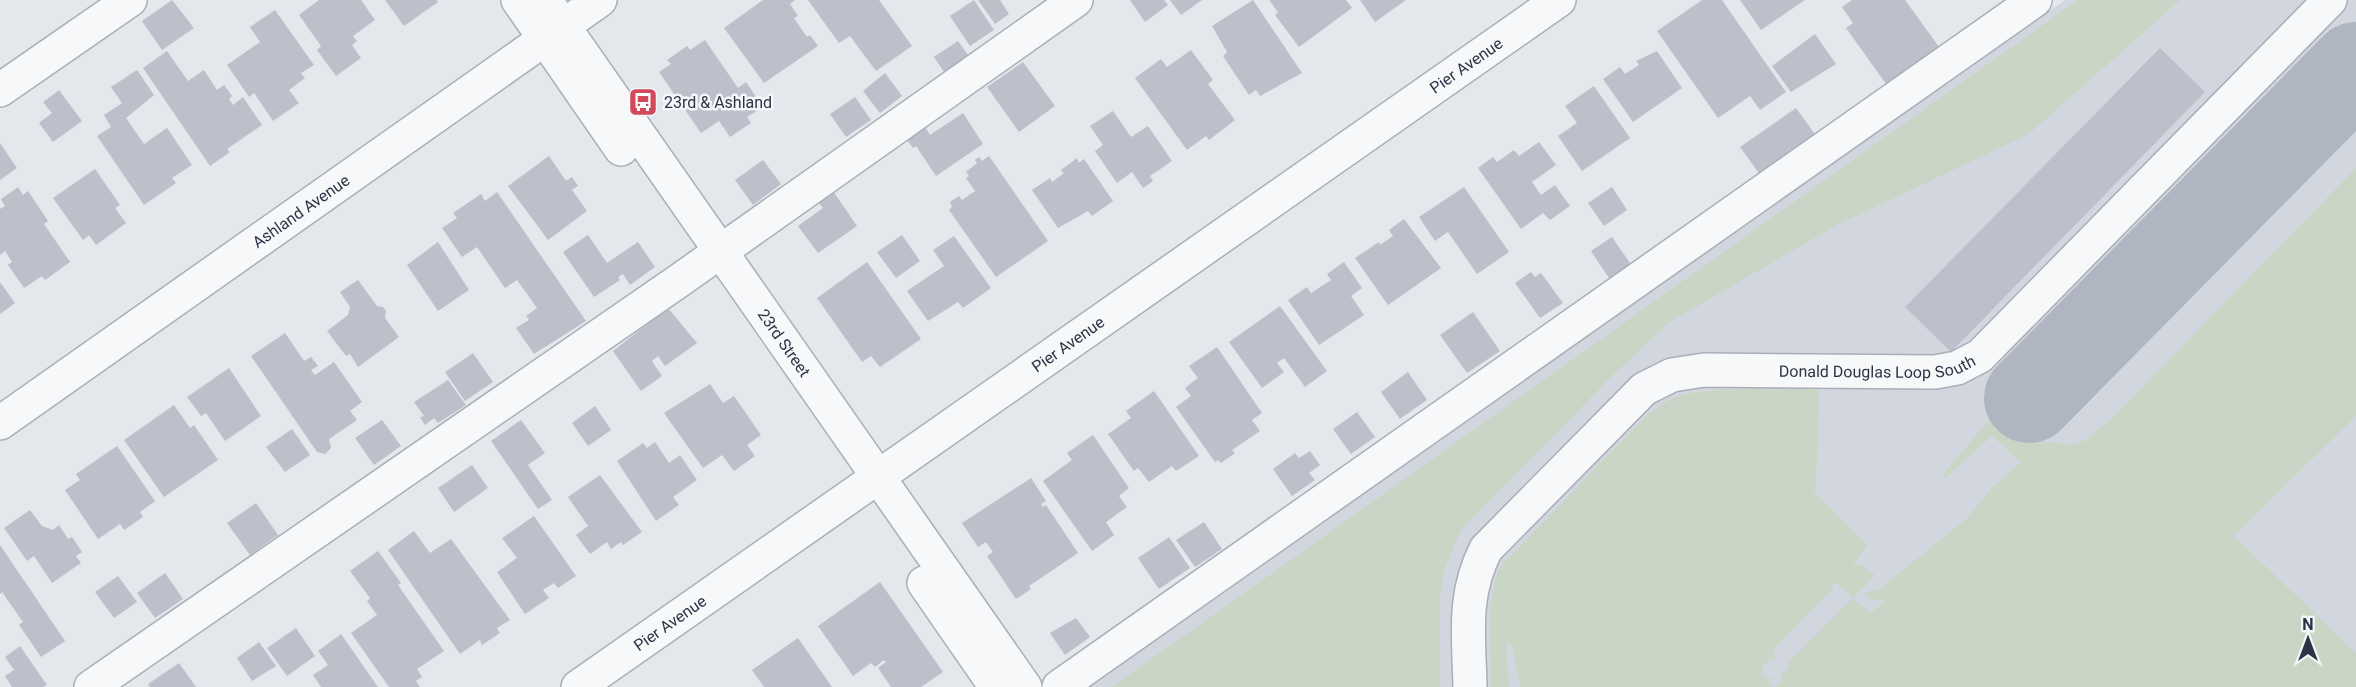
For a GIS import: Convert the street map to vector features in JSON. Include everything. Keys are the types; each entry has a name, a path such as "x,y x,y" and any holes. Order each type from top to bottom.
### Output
{"street":[{"path":"0,90 130,0"},
{"name":"23rd Street","path":"518,0 553,33 869,484 1025,687"},
{"name":"23rd Street","path":"545,0 553,33"},
{"name":"Ashland Avenue","path":"0,423 600,0"},
{"path":"91,687 711,258 1076,0"},
{"name":"Pier Avenue","path":"578,687 1559,0"},
{"path":"1059,687 2035,0"},
{"name":"Donald Douglas Loop South","path":"1470,687 1469,596 1475,572 1486,549 1644,389 1672,375 1704,370 1935,372 1957,368 1980,356 2330,0"},
{"name":"23rd Street","path":"869,484 996,687"}],"shaded area":[{"path":"2065,0 2356,0 2356,687 1085,687"}],"green space":[{"path":"2078,0 2180,0 2029,134 1835,226 1670,322 1617,371 1461,530 1443,572 1440,601 1440,687 1112,687"},
{"path":"2356,168 2356,416 2234,536 2356,653 2356,687 1776,687 1781,683 1781,675 1789,668 1788,663 1853,598 1870,613 1884,602 1881,599 1870,600 1864,593 1881,588 1966,519 1991,489 2021,462 1992,436 1945,478 1942,475 1992,417 2018,438 2071,445 2086,440 2113,417"},
{"path":"1747,388 1819,390 1816,488 1813,490 1867,545 1853,565 1862,565 1875,575 1853,598 1835,581 1832,589 1773,650 1776,658 1770,659 1763,666 1764,679 1773,678 1768,683 1773,687 1520,687 1512,644 1506,643 1509,687 1491,687 1490,611 1500,567 1645,417 1667,401 1691,393"}],"building":[{"path":"172,0 194,28 162,50 142,21"},
{"path":"319,0 361,0 375,20 353,36 357,41 352,45 361,58 336,76 317,50 321,46 299,15"},
{"path":"385,0 437,0 438,2 404,26"},
{"path":"763,0 795,0 790,4 798,16 794,18 807,37 810,35 818,46 764,83 724,28"},
{"path":"808,0 879,0 912,46 876,71 850,36 839,43"},
{"path":"974,0 994,30 970,46 950,16"},
{"path":"978,0 1000,0 1009,14 995,24"},
{"path":"1130,0 1164,0 1168,5 1145,22"},
{"path":"1170,0 1202,0 1181,15"},
{"path":"1253,0 1302,73 1260,96 1256,90 1249,95 1223,56 1227,52 1212,26"},
{"path":"1269,0 1346,0 1352,8 1299,47 1275,15 1278,12"},
{"path":"1360,0 1406,0 1375,22"},
{"path":"1702,0 1722,0 1786,92 1760,110 1750,96 1718,118 1657,31"},
{"path":"1740,0 1805,0 1761,30"},
{"path":"1852,0 1905,0 1942,51 1889,88 1846,28 1853,23 1842,7"},
{"path":"275,10 314,65 301,73 305,78 289,90 299,103 273,121 254,93 249,97 227,65 260,42 250,27"},
{"path":"1815,34 1836,64 1791,92 1772,66"},
{"path":"705,40 738,88 746,82 763,107 747,117 751,123 730,137 719,121 701,133 659,72 671,64 667,60 687,46 690,50"},
{"path":"958,41 970,58 946,75 934,57"},
{"path":"2160,48 2205,92 1951,352 1905,307"},
{"path":"1191,50 1213,80 1208,84 1235,120 1209,140 1206,136 1187,150 1135,78 1161,59 1167,67"},
{"path":"167,51 188,81 204,70 217,90 224,85 232,96 229,99 233,105 243,97 262,125 227,149 230,152 210,166 143,68"},
{"path":"1657,51 1682,88 1633,122 1603,79 1620,67 1625,74 1639,65 1636,61"},
{"path":"1023,62 1055,106 1019,132 987,87"},
{"path":"137,70 154,95 126,118 144,144 167,128 192,165 172,178 176,183 144,205 97,136 111,127 104,115 122,103 111,87"},
{"path":"885,73 902,96 880,113 863,91"},
{"path":"1594,86 1630,138 1582,171 1558,136 1577,123 1565,106"},
{"path":"59,90 82,121 53,142 39,123 52,113 43,102"},
{"path":"855,97 871,120 846,137 830,114"},
{"path":"1796,108 1817,137 1761,176 1740,147"},
{"path":"1113,111 1131,137 1148,126 1172,161 1150,176 1153,181 1143,188 1132,172 1117,183 1095,151 1103,145 1090,126"},
{"path":"963,113 983,144 936,176 916,146 913,148 907,140 925,127 930,135"},
{"path":"1539,142 1556,165 1532,182 1541,195 1555,185 1570,206 1550,220 1543,213 1521,229 1478,168 1493,157 1497,162 1514,150 1519,156"},
{"path":"0,143 17,168 0,180"},
{"path":"549,156 566,181 572,177 578,186 572,190 587,211 548,240 508,186"},
{"path":"989,156 1048,241 996,277 949,210 952,207 950,202 959,196 962,200 975,191 966,178 969,176 966,172 977,163 975,160 979,157 982,161"},
{"path":"1077,158 1079,163 1084,159 1113,201 1092,216 1088,211 1058,228 1032,190 1050,178 1052,182 1064,173 1061,170"},
{"path":"763,160 781,184 753,205 735,180"},
{"path":"95,169 120,205 115,208 126,223 96,245 89,235 83,240 53,198"},
{"path":"18,187 23,195 28,191 48,221 44,224 70,262 45,280 42,276 24,288 8,265 12,262 5,251 0,255 0,209 5,206 1,199"},
{"path":"1464,187 1509,252 1477,274 1448,232 1435,241 1419,217"},
{"path":"1612,187 1627,210 1604,226 1588,203"},
{"path":"833,191 857,226 818,253 798,226 823,208 818,202"},
{"path":"497,192 586,321 534,354 516,328 529,320 526,316 537,308 517,280 505,288 477,247 462,257 442,228 457,218 453,213 481,194 485,201"},
{"path":"1404,219 1441,268 1388,305 1355,258 1379,242 1380,245 1393,236 1389,230"},
{"path":"588,235 607,263 638,242 655,267 630,285 623,274 618,277 620,280 594,297 563,252"},
{"path":"902,235 920,261 896,278 877,252"},
{"path":"954,236 991,288 963,308 958,302 928,321 907,291 944,266 933,250"},
{"path":"1612,237 1632,266 1611,281 1591,251"},
{"path":"438,242 469,290 438,311 407,265"},
{"path":"867,262 921,339 880,367 871,356 862,362 817,298"},
{"path":"1344,262 1362,288 1351,296 1364,315 1319,345 1288,300 1307,287 1311,293 1331,280 1327,274"},
{"path":"1531,272 1535,277 1541,273 1563,303 1540,318 1515,283"},
{"path":"358,280 377,306 383,307 386,311 385,318 399,337 358,367 350,354 346,356 327,331 348,315 350,307 340,292"},
{"path":"0,282 15,303 0,314"},
{"path":"1280,306 1327,371 1305,387 1284,358 1277,363 1284,372 1262,388 1229,342"},
{"path":"668,308 697,343 665,366 658,356 652,361 662,376 641,391 613,351"},
{"path":"1473,312 1500,351 1467,373 1440,335"},
{"path":"285,333 304,361 311,357 318,366 311,370 315,375 334,362 362,402 350,411 357,420 329,439 331,448 325,454 317,452 251,356"},
{"path":"1217,347 1262,413 1252,420 1260,431 1232,450 1235,453 1221,463 1218,460 1215,462 1176,407 1191,396 1185,388 1198,378 1189,366"},
{"path":"473,353 493,382 465,401 445,372"},
{"path":"229,368 261,416 225,441 206,413 201,416 187,397"},
{"path":"1408,372 1427,400 1400,419 1381,392"},
{"path":"448,380 466,405 438,423 434,418 425,425 420,417 424,416 414,402"},
{"path":"710,384 723,403 734,396 761,435 747,445 755,456 734,471 722,455 703,468 664,413"},
{"path":"1154,391 1199,456 1176,471 1172,466 1149,482 1138,468 1134,471 1108,434 1131,418 1126,411"},
{"path":"174,405 190,428 194,425 218,460 164,497 124,440"},
{"path":"595,406 611,430 588,446 572,423"},
{"path":"1357,412 1375,437 1351,454 1333,429"},
{"path":"382,420 401,446 374,465 355,438"},
{"path":"521,420 545,453 528,465 552,500 538,509 491,441"},
{"path":"292,429 310,455 285,472 266,447"},
{"path":"1093,435 1129,488 1119,496 1127,507 1106,522 1114,535 1092,551 1043,481 1072,460 1067,453"},
{"path":"655,442 669,463 680,455 697,480 673,497 679,505 656,521 617,461 643,443 647,448"},
{"path":"117,446 155,501 140,512 143,517 124,530 120,524 98,539 65,490 80,480 76,474"},
{"path":"1310,451 1320,465 1309,473 1315,480 1292,496 1273,469 1295,453 1299,458"},
{"path":"472,465 488,488 454,512 438,488"},
{"path":"600,475 642,532 623,545 621,542 611,549 607,542 590,554 576,535 588,526 568,497"},
{"path":"1031,478 1046,501 1041,504 1043,507 1046,505 1078,553 1029,586 1031,589 1016,599 987,556 993,552 986,542 978,547 962,523"},
{"path":"256,503 278,535 250,555 227,523"},
{"path":"30,510 42,526 53,530 59,525 68,539 72,537 82,552 76,556 81,563 52,583 34,556 27,561 4,528"},
{"path":"534,516 576,576 558,588 554,583 543,590 549,598 525,614 497,572 517,558 502,538"},
{"path":"1204,522 1222,549 1195,567 1176,540"},
{"path":"414,531 430,553 451,539 510,620 497,628 500,633 482,645 480,640 460,654 388,550"},
{"path":"1169,537 1190,568 1159,589 1138,558"},
{"path":"0,545 65,641 41,657 19,625 23,622 2,592 0,594"},
{"path":"378,551 401,583 398,585 444,651 417,669 422,677 416,681 420,687 389,687 351,633 377,615 367,601 370,598 350,571"},
{"path":"165,573 183,599 155,618 137,593"},
{"path":"118,576 137,602 114,618 95,592"},
{"path":"880,582 943,672 921,687 891,687 878,668 886,662 884,660 875,667 871,663 853,676 818,626"},
{"path":"1076,618 1090,637 1065,655 1050,633"},
{"path":"296,628 315,656 287,676 267,648"},
{"path":"341,634 378,687 321,687 313,675 328,665 318,651"},
{"path":"798,638 832,687 764,687 752,670"},
{"path":"259,642 276,666 252,681 237,658"},
{"path":"20,646 47,685 12,687 5,676 14,670 5,657"},
{"path":"179,663 196,687 150,687 148,684"}],"taxiway":[{"path":"2029,398 2356,67"}],"place":[{"name":"23rd & Ashland","path":"643,102"}]}
